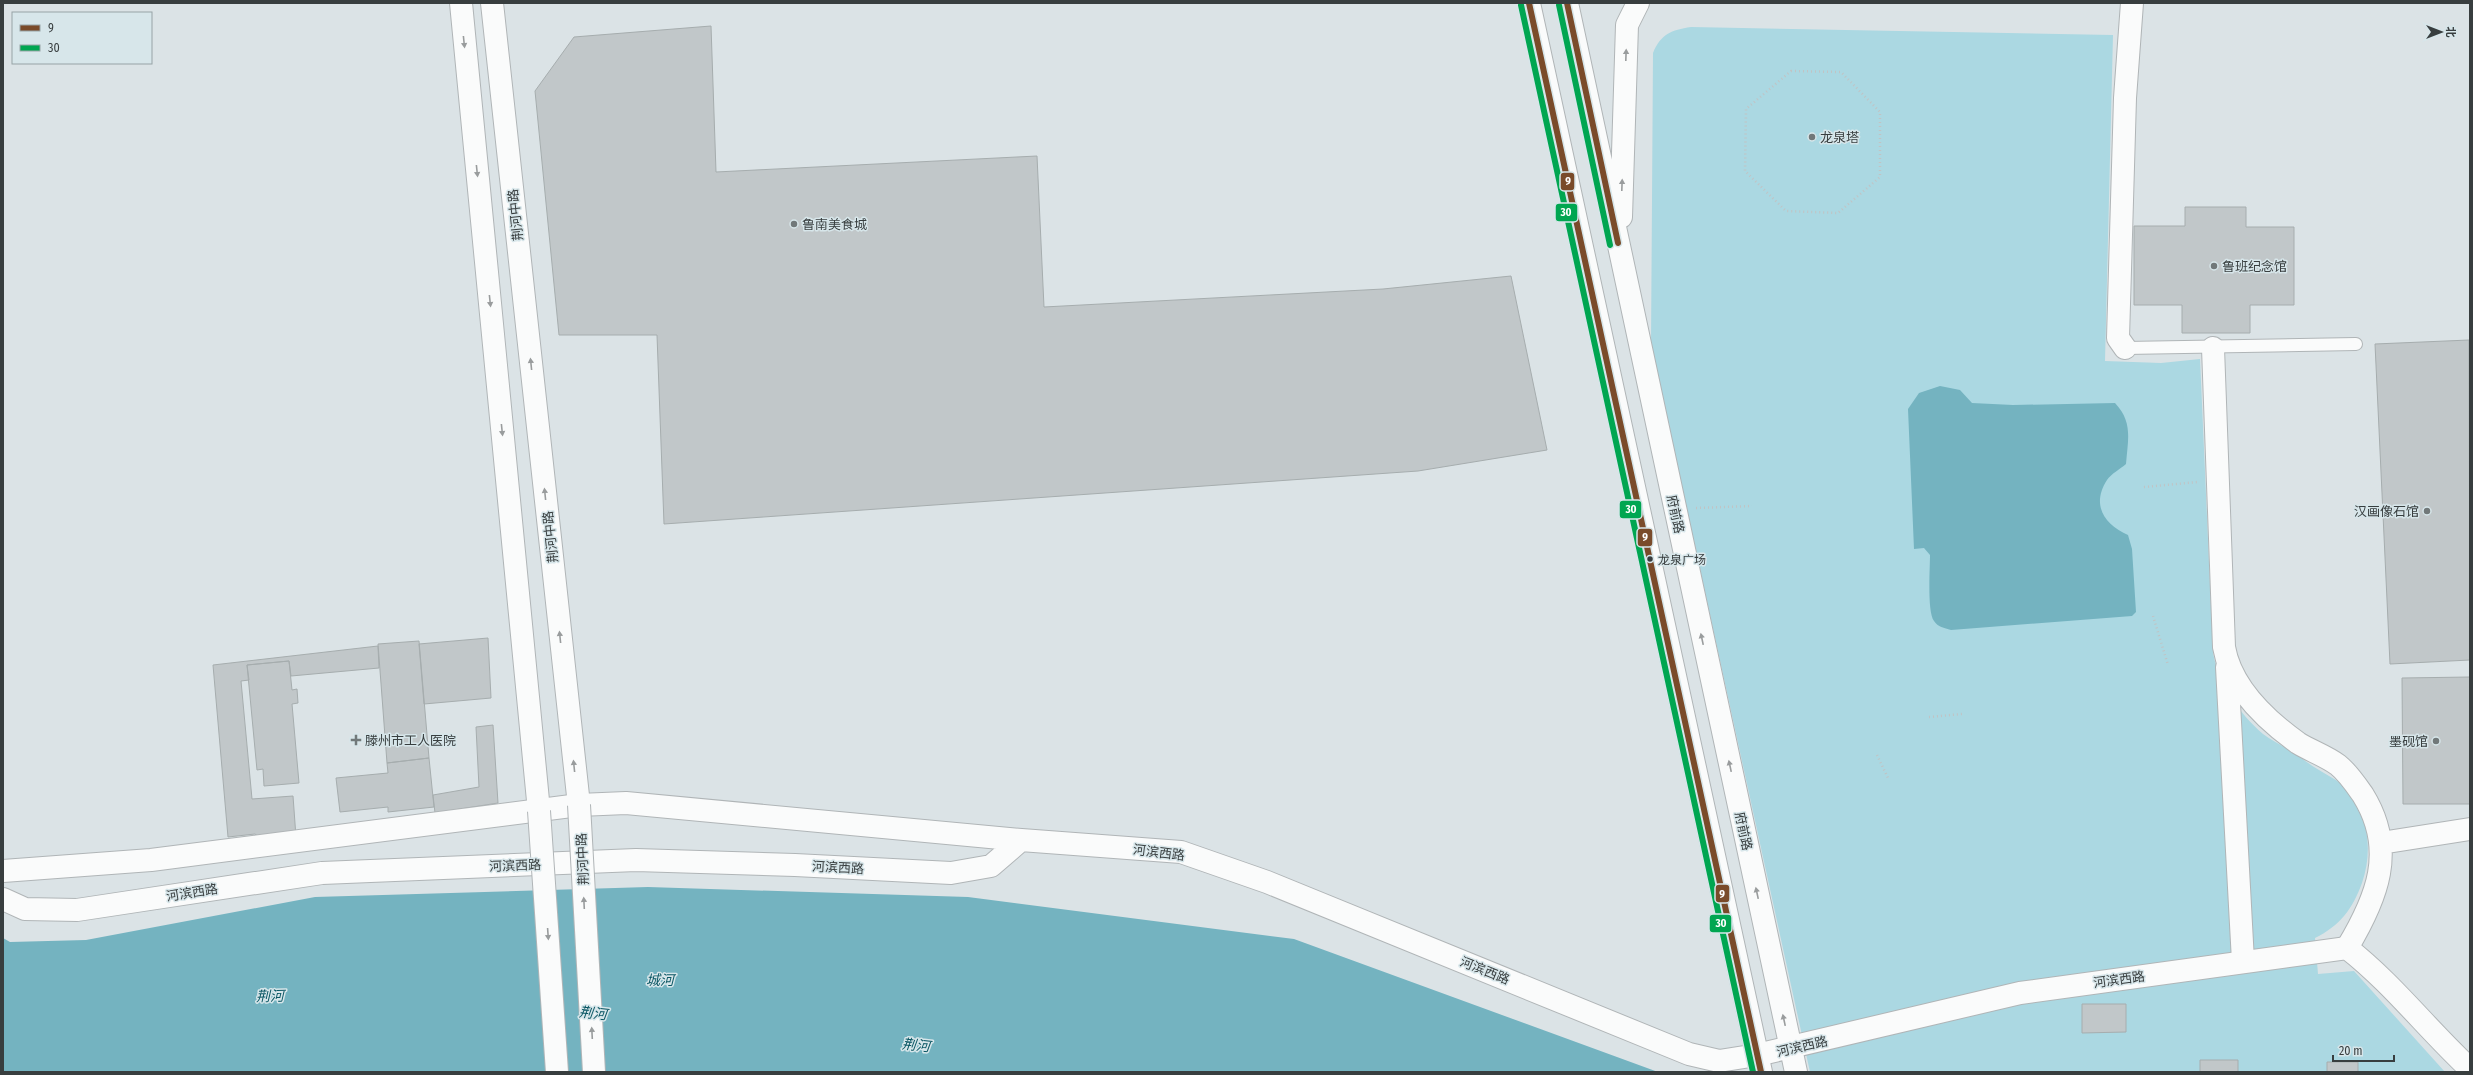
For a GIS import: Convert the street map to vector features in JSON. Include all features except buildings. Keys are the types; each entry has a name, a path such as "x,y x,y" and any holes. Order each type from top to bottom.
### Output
{"street":[{"path":"461,3 539,811 557,1072"},
{"name":"荆河中路","path":"492,3 578,805 594,1072"},
{"path":"1529,3 1759,1064"},
{"name":"府前路","path":"1567,3 1796,1072"},
{"path":"1620,252 1627,25 1638,3"},
{"path":"2125,348 2118,338 2124,121 2132,3"},
{"path":"2213,348 2226,661 2243,961"},
{"path":"2226,661 2240,687 2269,719 2299,743 2338,765 2356,784 2376,821 2381,842 2377,883 2367,914 2347,948 2365,962 2434,1035 2470,1069"},
{"name":"河滨西路","path":"3,871 151,860 578,805 626,803 1021,840 1180,852 1267,882 1689,1054 1718,1061 1759,1064 1791,1049 2020,994 2243,961 2347,948"},
{"path":"2381,842 2470,829"},
{"name":"河滨西路","path":"3,899 25,909 77,910 322,873 636,860 795,865 951,873 991,866 1021,840"}],"lane":[{"path":"2125,348 2213,348 2356,344"}],"path":[{"path":"1791,71 1842,72 1880,112 1880,177 1838,213 1786,211 1745,171 1746,109 1791,71"},
{"path":"2144,487 2218,479"},
{"path":"1671,494 1687,508 1752,506"},
{"path":"2153,616 2168,665"},
{"path":"1929,718 1962,714"},
{"path":"1877,755 1888,778"}],"shaded area":[{"name":"龙泉广场","path":"1691,27 2113,35 2105,361 2161,363 2200,359 2213,653 2216,665 2231,698 2254,726 2267,737 2290,750 2312,766 2340,783 2357,804 2366,829 2368,856 2366,870 2358,892 2350,908 2338,922 2332,928 2315,938 2318,974 2354,971 2445,1072 1810,1072 1651,345 1653,53 1663,37 1672,32"}],"water":[{"path":"1940,386 1960,390 1972,403 2013,405 2115,403 2121,410 2125,417 2128,431 2126,464 2107,480 2102,489 2100,505 2102,513 2112,525 2128,535 2132,549 2136,612 2132,616 1951,630 1937,625 1934,621 1930,608 1930,555 1924,548 1914,549 1908,409 1919,393"},
{"name":"城河","path":"648,887 968,897 1294,939 1658,1072 3,1072 3,938 10,942 86,940 315,897"}],"transit line":[{"name":"9","path":"1529,3 1761,1072"},
{"name":"9","path":"1567,3 1618,243"},
{"name":"30","path":"1521,5 1753,1072"},
{"name":"30","path":"1559,5 1610,245"}],"place":[{"name":"龙泉塔","path":"1812,137"},
{"name":"鲁南美食城","path":"794,224"},
{"name":"鲁班纪念馆","path":"2214,266"},
{"name":"汉画像石馆","path":"2427,511"},
{"name":"龙泉广场","path":"1650,559"},
{"name":"滕州市工人医院","path":"356,740"},
{"name":"墨砚馆","path":"2436,741"}],"water label":[{"name":"荆河","path":"270,996"},
{"name":"荆河","path":"593,1013"},
{"name":"荆河","path":"916,1045"}]}
